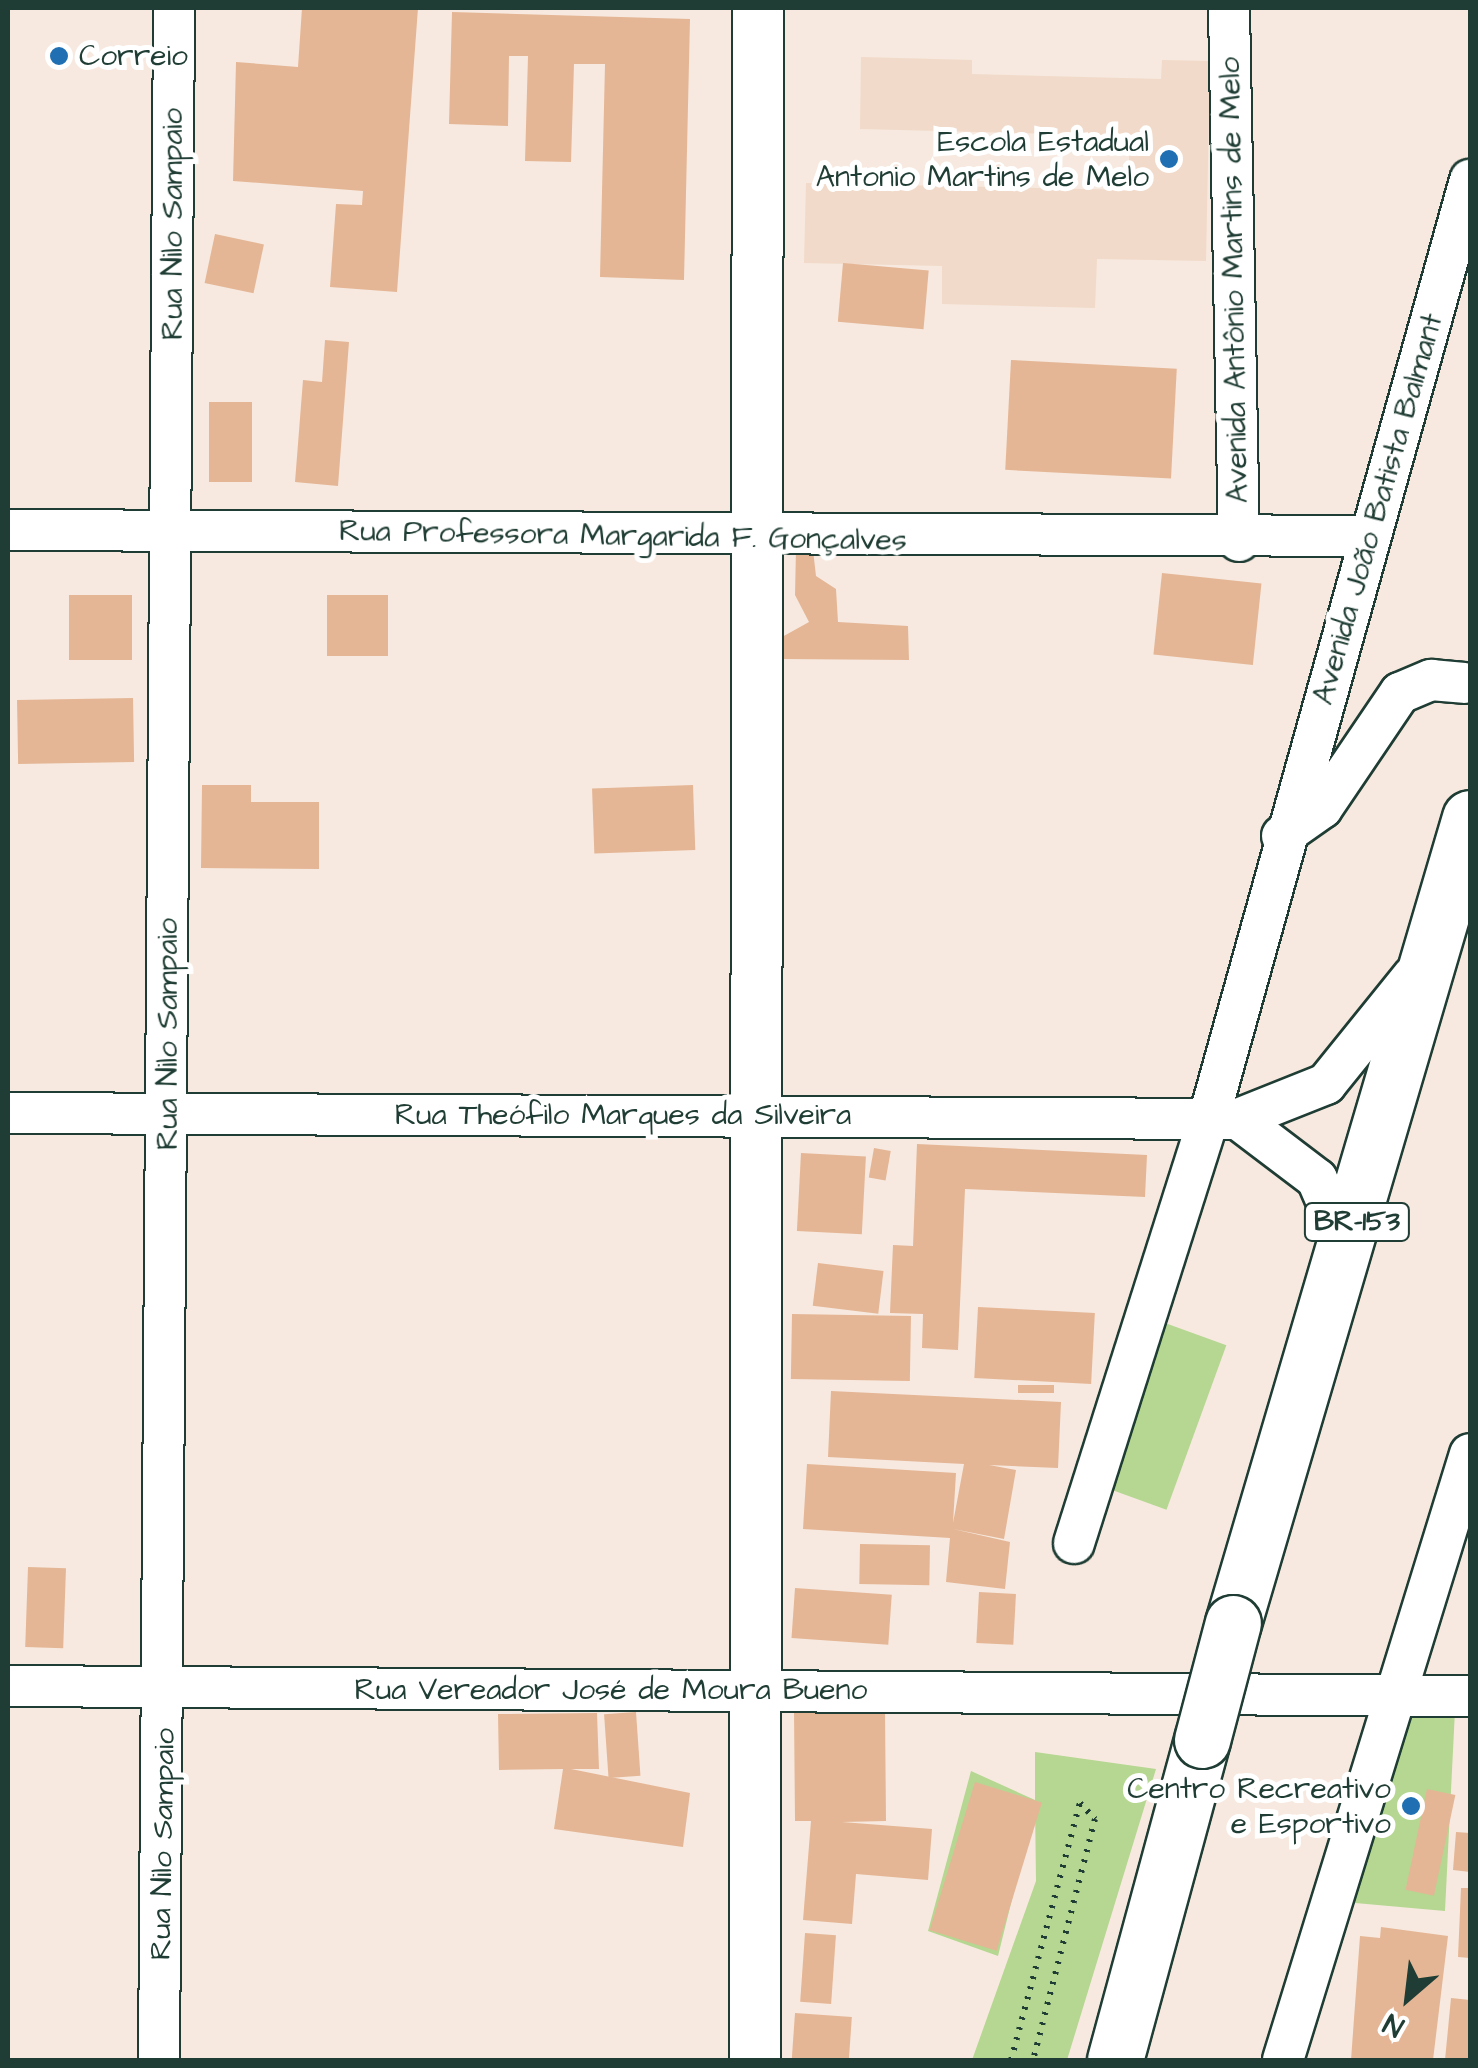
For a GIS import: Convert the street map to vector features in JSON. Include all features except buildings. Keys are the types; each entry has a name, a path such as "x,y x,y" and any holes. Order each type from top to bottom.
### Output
{"highway":[{"name":"BR-153","path":"1115,2060 1234,1623 1348,1254 1420,967 1470,818"}],"street":[{"name":"Rua Nilo Sampaio","path":"159,2060 166,1688 174,8"},
{"path":"755,2060 758,8"},
{"name":"Avenida Antônio Martins de Melo","path":"1230,8 1239,541 1370,536"},
{"name":"Avenida João Batista Balmant","path":"1074,1543 1223,1120 1282,836 1470,180"},
{"name":"Rua Professora Margarida F. Gonçalves","path":"8,530 1239,541"},
{"path":"1282,836 1322,808 1400,693 1432,680 1464,683"},
{"path":"1223,1120 1326,1084 1420,967"},
{"name":"Rua Theófilo Marques da Silveira","path":"8,1113 1223,1120"},
{"path":"1223,1120 1317,1178 1348,1254"},
{"path":"1282,2060 1470,1454"},
{"name":"Rua Vereador José de Moura Bueno","path":"8,1686 758,1692 1209,1716 1397,1693 1470,1696"}],"path":[{"path":"1011,2060 1080,1803 1095,1819 1032,2060"}],"shaded area":[{"name":"Escola Estadual Antonio Martins de Melo","path":"861,57 972,60 972,74 1161,79 1162,60 1210,61 1206,261 1097,259 1095,308 942,304 942,266 804,263 806,183 1129,190 1129,136 860,129"}],"green space":[{"path":"1154,1319 1226,1345 1167,1510 1094,1483"},
{"name":"Centro Recreativo e Esportivo","path":"1403,1704 1455,1710 1445,1911 1344,1902"},
{"path":"1035,1752 1156,1769 1067,2060 972,2060 1036,1881 1035,1806 998,1956 928,1931 971,1771 1035,1800"}],"place":[{"name":"Correio","path":"59,56"},
{"name":"Escola Estadual Antonio Martins de Melo","path":"1169,159"},
{"name":"Centro Recreativo e Esportivo","path":"1411,1806"}]}
